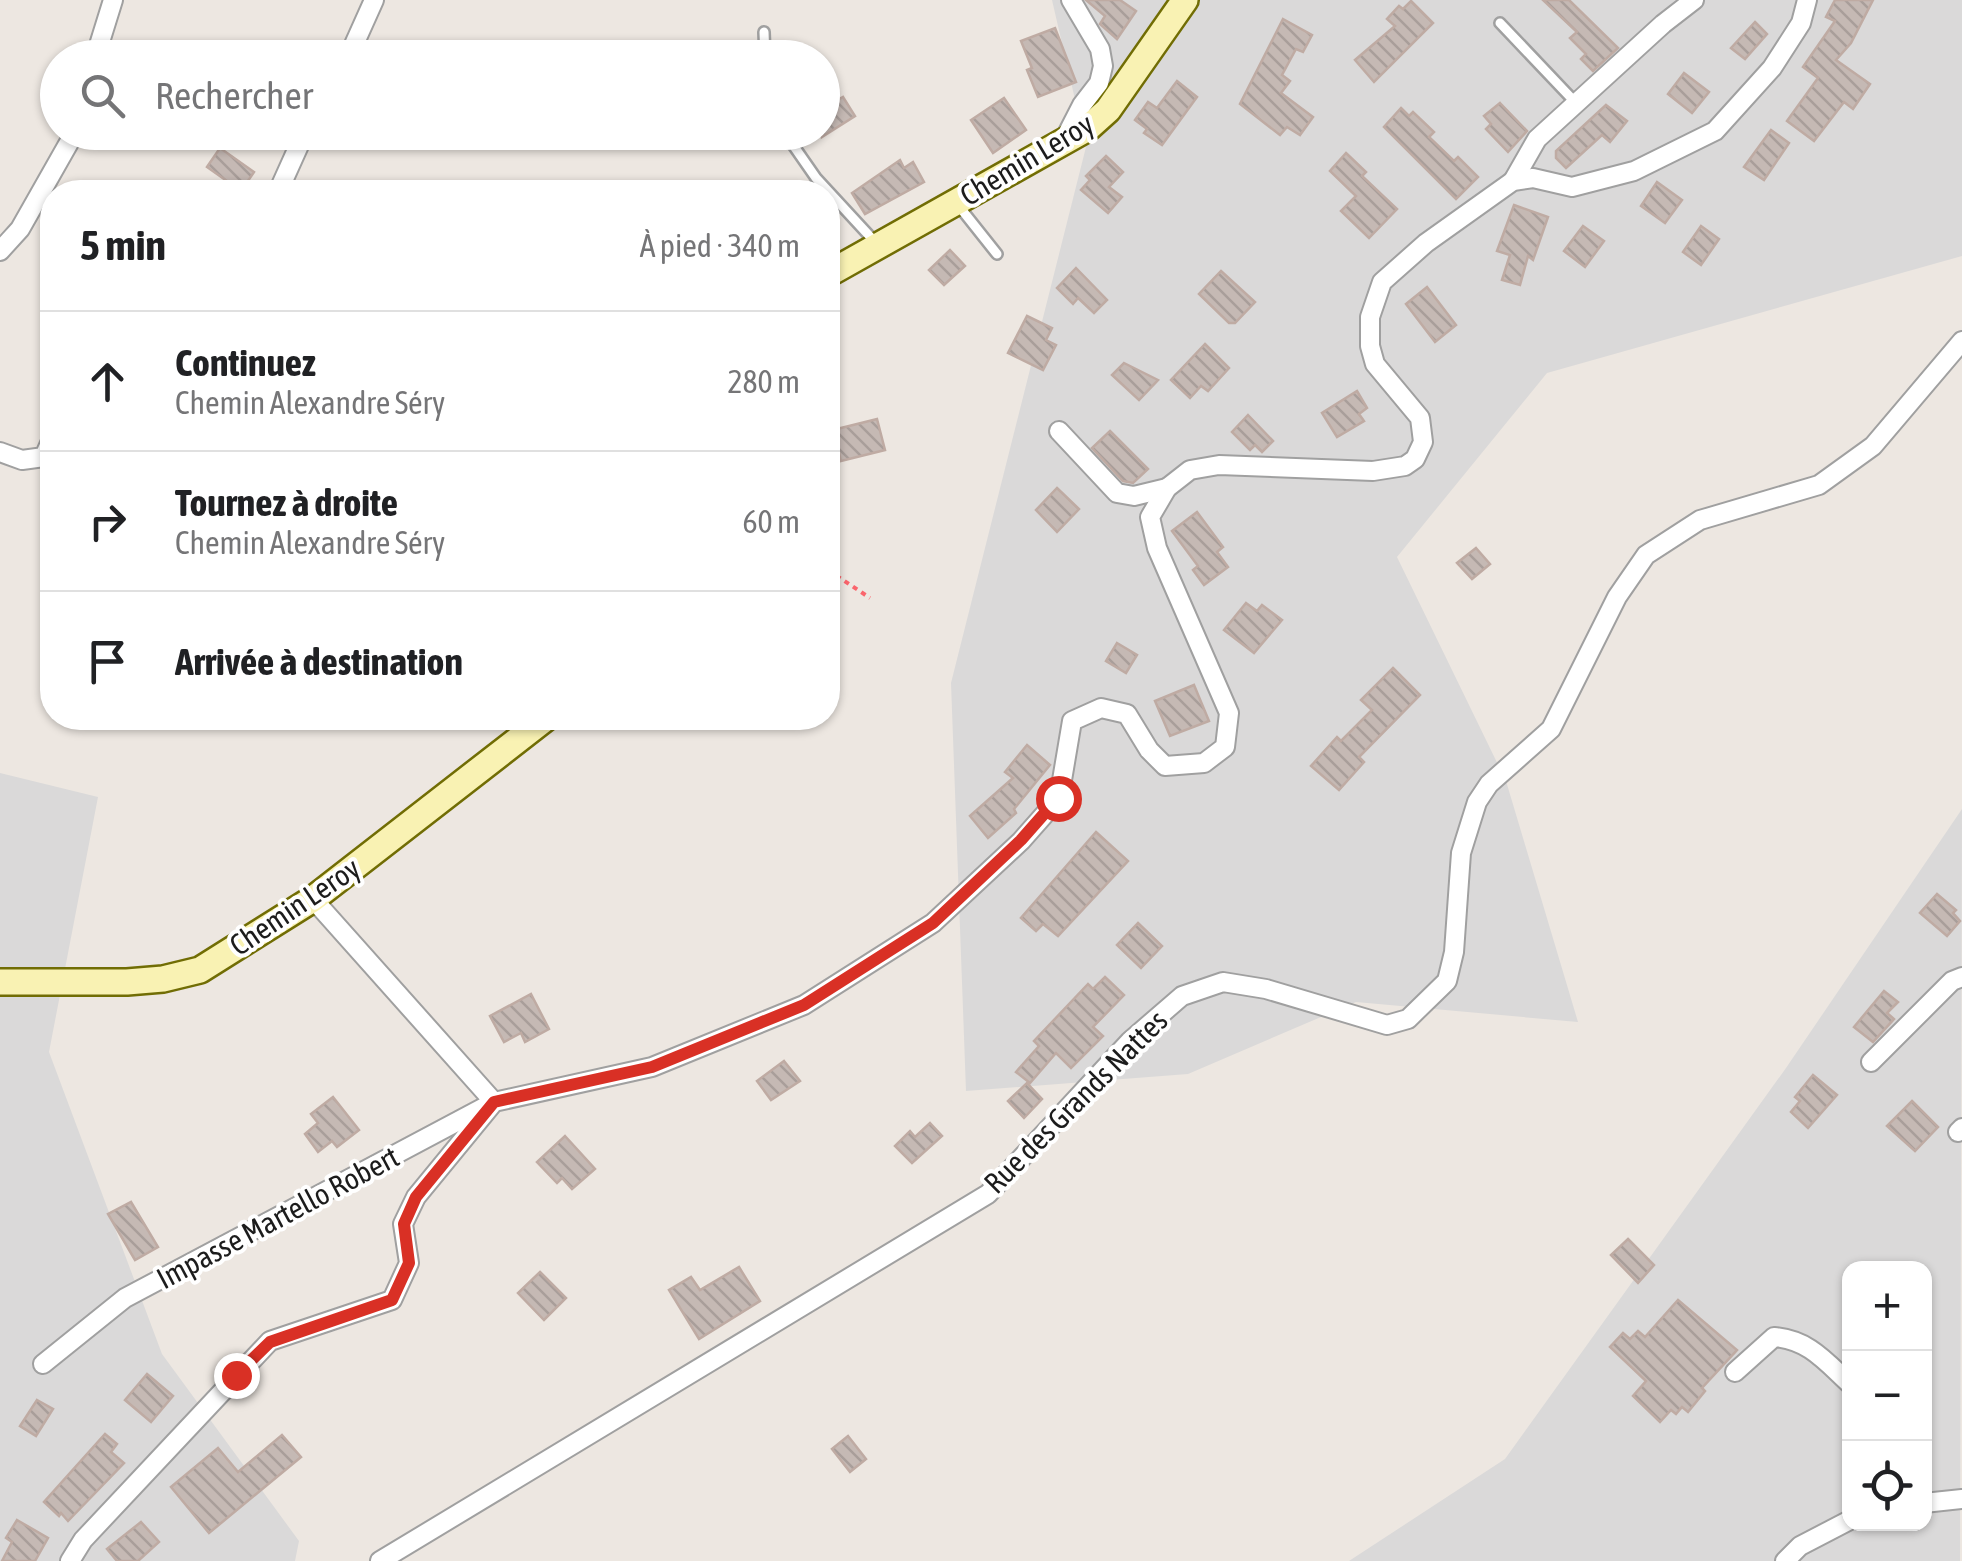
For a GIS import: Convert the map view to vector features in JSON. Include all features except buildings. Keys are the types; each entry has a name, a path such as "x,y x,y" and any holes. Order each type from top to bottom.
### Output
{"street":[{"path":"100,40 112,0"},
{"path":"356,40 374,0"},
{"path":"1063,142 1082,105 1099,83 1103,66 1100,49 1071,0"},
{"name":"Chemin Leroy","path":"840,267 1088,128 1108,110 1185,0"},
{"path":"1058,431 1117,493 1134,496 1167,488 1190,470 1219,465 1372,471 1405,466 1414,460 1423,442 1420,418 1375,364 1370,346 1370,317 1382,282 1402,262 1513,181 1537,139 1694,0"},
{"path":"1513,181 1533,178 1572,188 1634,171 1714,131 1772,68 1801,22 1807,0"},
{"path":"48,180 65,150"},
{"path":"283,180 297,150"},
{"path":"0,250 20,229 40,194"},
{"name":"Rue des Grands Nattes","path":"380,1561 988,1194 1130,1041 1182,996 1223,982 1266,989 1387,1025 1408,1019 1447,981 1454,952 1461,853 1476,802 1489,784 1551,729 1618,597 1646,556 1700,520 1819,486 1873,446 1962,340"},
{"path":"0,452 40,458"},
{"name":"Impasse Martello Robert","path":"42,1364 125,1298 494,1102 652,1067 804,1005 933,923 1021,840 1058,798 1072,720 1100,708 1127,714 1148,750 1165,766 1204,763 1226,747 1229,712 1157,548 1150,517 1167,488"},
{"name":"Chemin Leroy","path":"0,982 127,982 200,970 314,899 531,730"},
{"path":"70,1561 83,1540 270,1342 392,1300 409,1263 404,1224 416,1197 494,1102 314,899"},
{"path":"1871,1062 1952,982 1962,978"},
{"path":"1735,1372 1774,1336 1794,1338 1809,1345 1842,1376"},
{"path":"1932,1502 1962,1499"},
{"path":"1784,1561 1800,1546 1842,1524"}],"lane":[{"path":"1500,23 1577,104"},
{"path":"764,32 764,40"},
{"path":"797,150 818,180"},
{"path":"956,203 997,254"},
{"path":"840,204 878,246"}],"path":[{"path":"840,578 870,598"}],"shaded area":[{"path":"1052,0 1962,0 1962,256 1547,373 1397,557 1506,781 1578,1022 1356,1002 1188,1074 966,1091 951,683 1086,147"},
{"path":"0,773 98,797 49,1052 162,1354 299,1541 295,1561 0,1561"},
{"path":"1962,809 1960,1561 1349,1561 1505,1459 1786,1068"}],"route":[{"path":"236,1375 270,1342 392,1300 409,1263 404,1224 416,1197 494,1102 652,1067 804,1005 933,923 1021,840 1058,798"}]}
